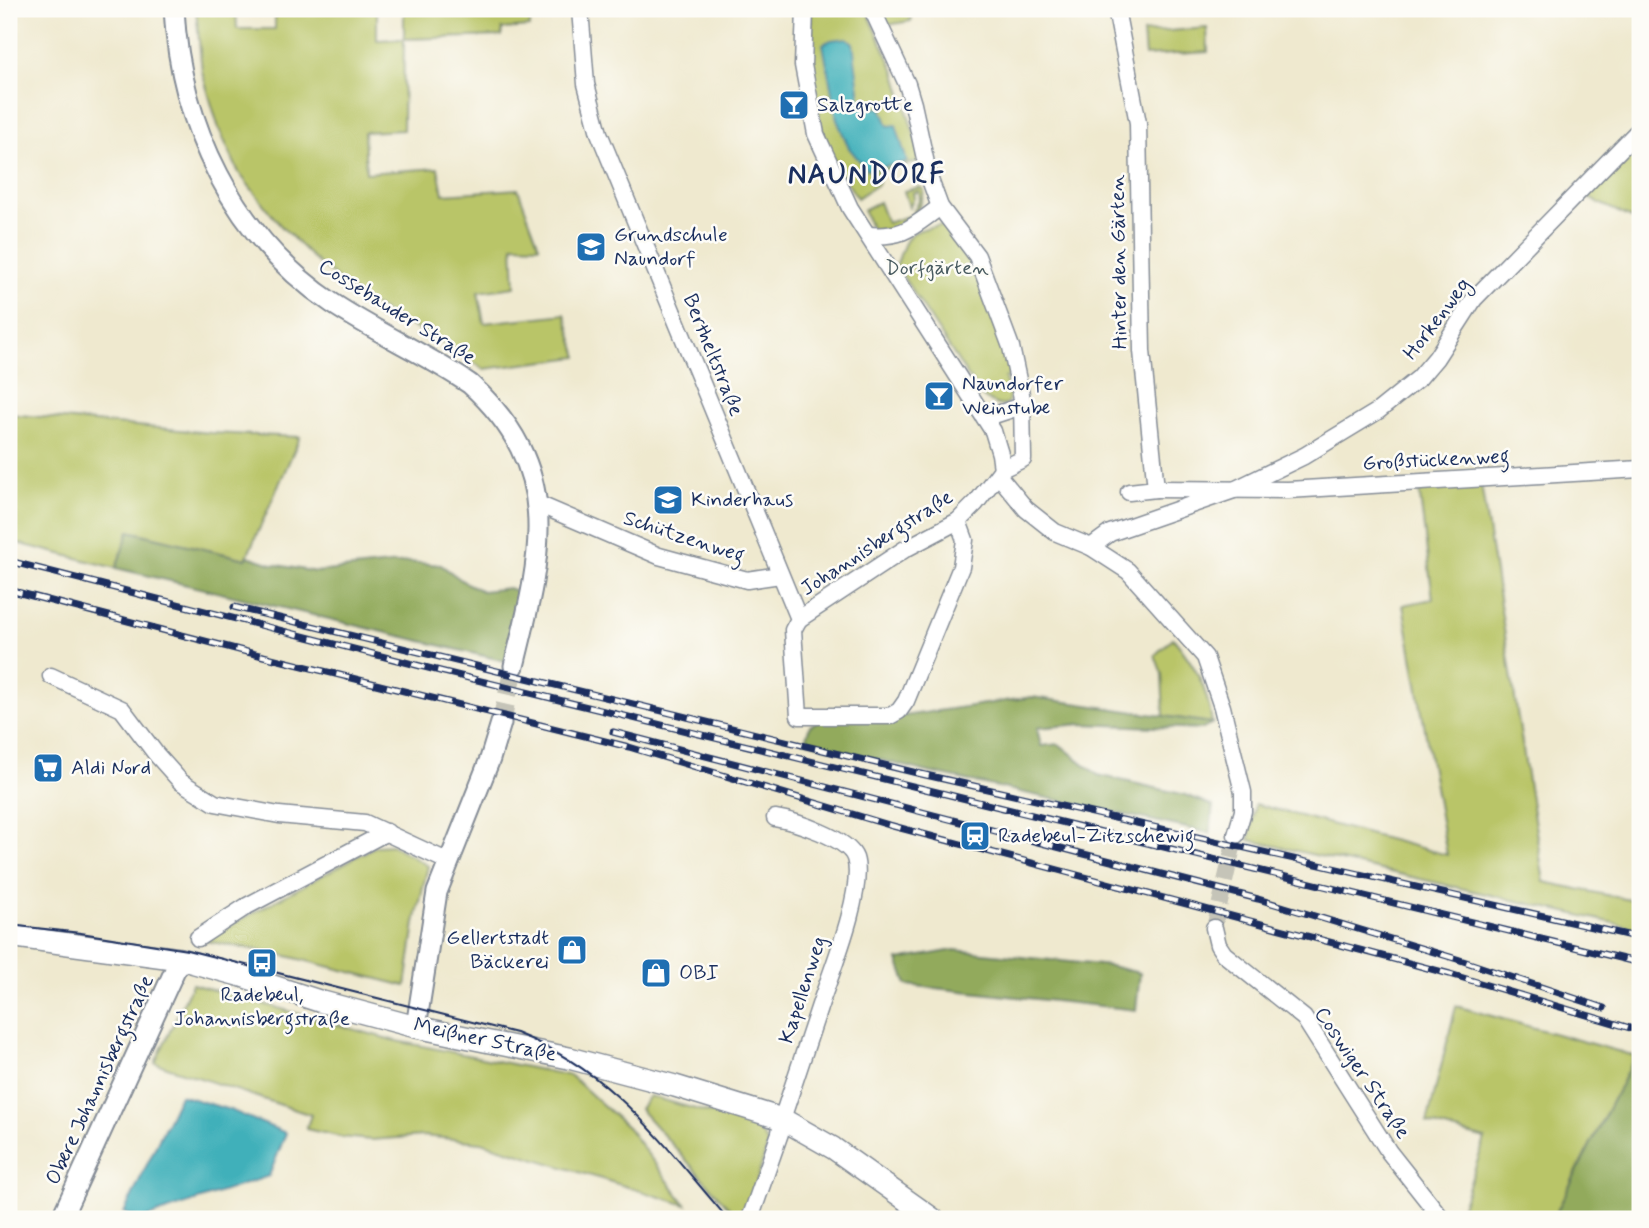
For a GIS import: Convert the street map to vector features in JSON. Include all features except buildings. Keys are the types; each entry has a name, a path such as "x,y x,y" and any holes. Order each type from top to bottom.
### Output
{"main road":[{"name":"Meißner Straße","path":"9,936 180,959 242,976 309,999 416,1027 569,1058 665,1083 782,1119 834,1149 933,1219"}],"street":[{"name":"Cossebauder Straße","path":"174,9 187,99 208,154 235,206 267,246 322,295 363,322 454,373 485,397 508,426 520,449 538,504 539,547 533,589 514,666"},
{"name":"Bertheltstraße","path":"580,9 586,85 599,133 799,619"},
{"path":"805,9 803,65 816,134 850,208 993,431 1000,454 1000,472 1026,509 1055,533 1091,547 1128,571 1206,657 1222,707 1243,792 1243,811 1236,835"},
{"path":"872,9 914,104 929,177 940,207 977,256 1011,348 1022,406 985,418"},
{"name":"Hinter den Gärten","path":"1116,9 1138,123 1142,351 1156,489"},
{"name":"Horkenweg","path":"1234,490 1304,457 1378,411 1419,378 1436,358 1474,299 1640,129"},
{"path":"868,235 894,236 906,232 940,207"},
{"path":"891,269 897,245 906,232"},
{"name":"Johannisbergstraße","path":"799,619 905,549 958,521 1000,472 1023,459 1022,406"},
{"name":"Großstückenweg","path":"1156,489 1288,490 1640,469"},
{"path":"1129,492 1156,489"},
{"name":"Großstückenweg","path":"1091,547 1110,533 1234,490"},
{"name":"Schützenweg","path":"538,504 659,556 747,580 780,575"},
{"path":"799,619 793,630 799,716 890,716 899,711 906,701 961,567 965,540 958,521"},
{"path":"51,676 122,709 181,782 215,803 279,815 365,824 447,861"},
{"path":"416,1027 437,892 447,861 490,759 501,723"},
{"name":"Kapellenweg","path":"750,1219 846,927 856,884 855,857 847,848 796,822 775,818"},
{"path":"198,938 247,905 387,832"},
{"name":"Coswiger Straße","path":"1214,928 1218,945 1224,954 1304,1018 1390,1152 1442,1219"},
{"name":"Obere Johannisbergstraße","path":"61,1219 180,959"}],"green space":[{"path":"196,9 236,9 237,29 275,29 275,9 377,9 377,40 404,39 403,130 364,132 366,173 438,168 443,194 518,189 539,246 513,245 515,287 478,292 484,323 565,314 578,357 484,369 441,342 365,301 316,261 280,225 239,173 219,129 202,72"},
{"path":"404,9 553,9 537,10 537,14 530,15 530,27 502,29 502,36 404,39"},
{"path":"811,9 866,9 896,74 922,161 877,172 879,183 857,198 838,169 823,134 814,81"},
{"path":"879,9 909,9 911,21 888,25"},
{"path":"1207,28 1208,52 1145,56 1143,33"},
{"path":"1640,139 1640,222 1584,196"},
{"path":"920,187 924,190 920,206 904,228 872,230 863,210 879,202 887,223 912,215 920,198 919,191 913,193 914,198 909,207 904,191"},
{"name":"Dorfgärten","path":"941,225 955,235 976,268 1013,375 1005,378 1009,395 1006,405 997,405 979,393 896,266 910,236 921,229"},
{"path":"9,414 211,433 300,437 246,559 129,531 116,568 9,541"},
{"path":"1481,484 1544,882 1640,902 1640,929 1249,840 1255,804 1447,855 1403,605 1433,599 1419,489"},
{"path":"129,531 246,559 248,556 272,564 316,572 408,562 441,565 482,591 509,588 526,595 509,662 116,568"},
{"path":"1173,638 1199,678 1207,698 1212,723 1164,716 1162,674 1155,655"},
{"path":"1032,697 1212,723 1203,729 1082,724 1037,728 1041,746 1059,744 1098,775 1186,795 1213,806 1210,833 928,772 805,741 810,725 829,716 890,718"},
{"path":"392,845 428,866 415,923 406,986 275,953 205,941 376,846"},
{"path":"954,950 1110,966 1140,973 1136,1010 907,985 898,960"},
{"path":"192,984 392,1040 571,1076 628,1128 686,1205 481,1142 423,1136 371,1140 306,1129 311,1115 155,1063"},
{"path":"1456,1006 1635,1056 1553,1219 1458,1218 1485,1139 1427,1123"},
{"path":"1635,1056 1640,1058 1640,1219 1553,1219"},
{"path":"649,1096 756,1126 768,1144 745,1219 739,1219 640,1109"}],"water":[{"path":"847,38 853,43 861,107 881,108 888,126 896,125 907,162 867,170 849,148 837,120 823,44"},
{"path":"180,1095 230,1110 286,1133 269,1176 142,1219 124,1213"}],"tunnel":[{"path":"501,723 514,666"},
{"path":"1214,928 1236,835"}],"tram line":[{"path":"9,925 187,950 516,1033 581,1067 608,1089 634,1112 728,1219"}],"railway":[{"path":"9,561 440,671 1640,963"},
{"path":"9,590 629,747 889,825 1450,974 1640,1031"},
{"path":"234,607 917,773 1640,938"},
{"path":"613,732 1258,899 1457,959 1604,1008"}],"place":[{"name":"Salzgrotte","path":"794,105"},
{"name":"Grundschule Naundorf","path":"591,247"},
{"name":"Naundorfer Weinstube","path":"939,396"},
{"name":"Kinderhaus","path":"668,500"},
{"name":"Aldi Nord","path":"48,768"},
{"name":"Radebeul-Zitzschewig","path":"975,836"},
{"name":"Gellertstadt Bäckerei","path":"572,950"},
{"name":"Radebeul, Johannisbergstraße","path":"262,963"},
{"name":"OBI","path":"656,973"}],"district":[{"name":"NAUNDORF","path":"867,175"}]}
